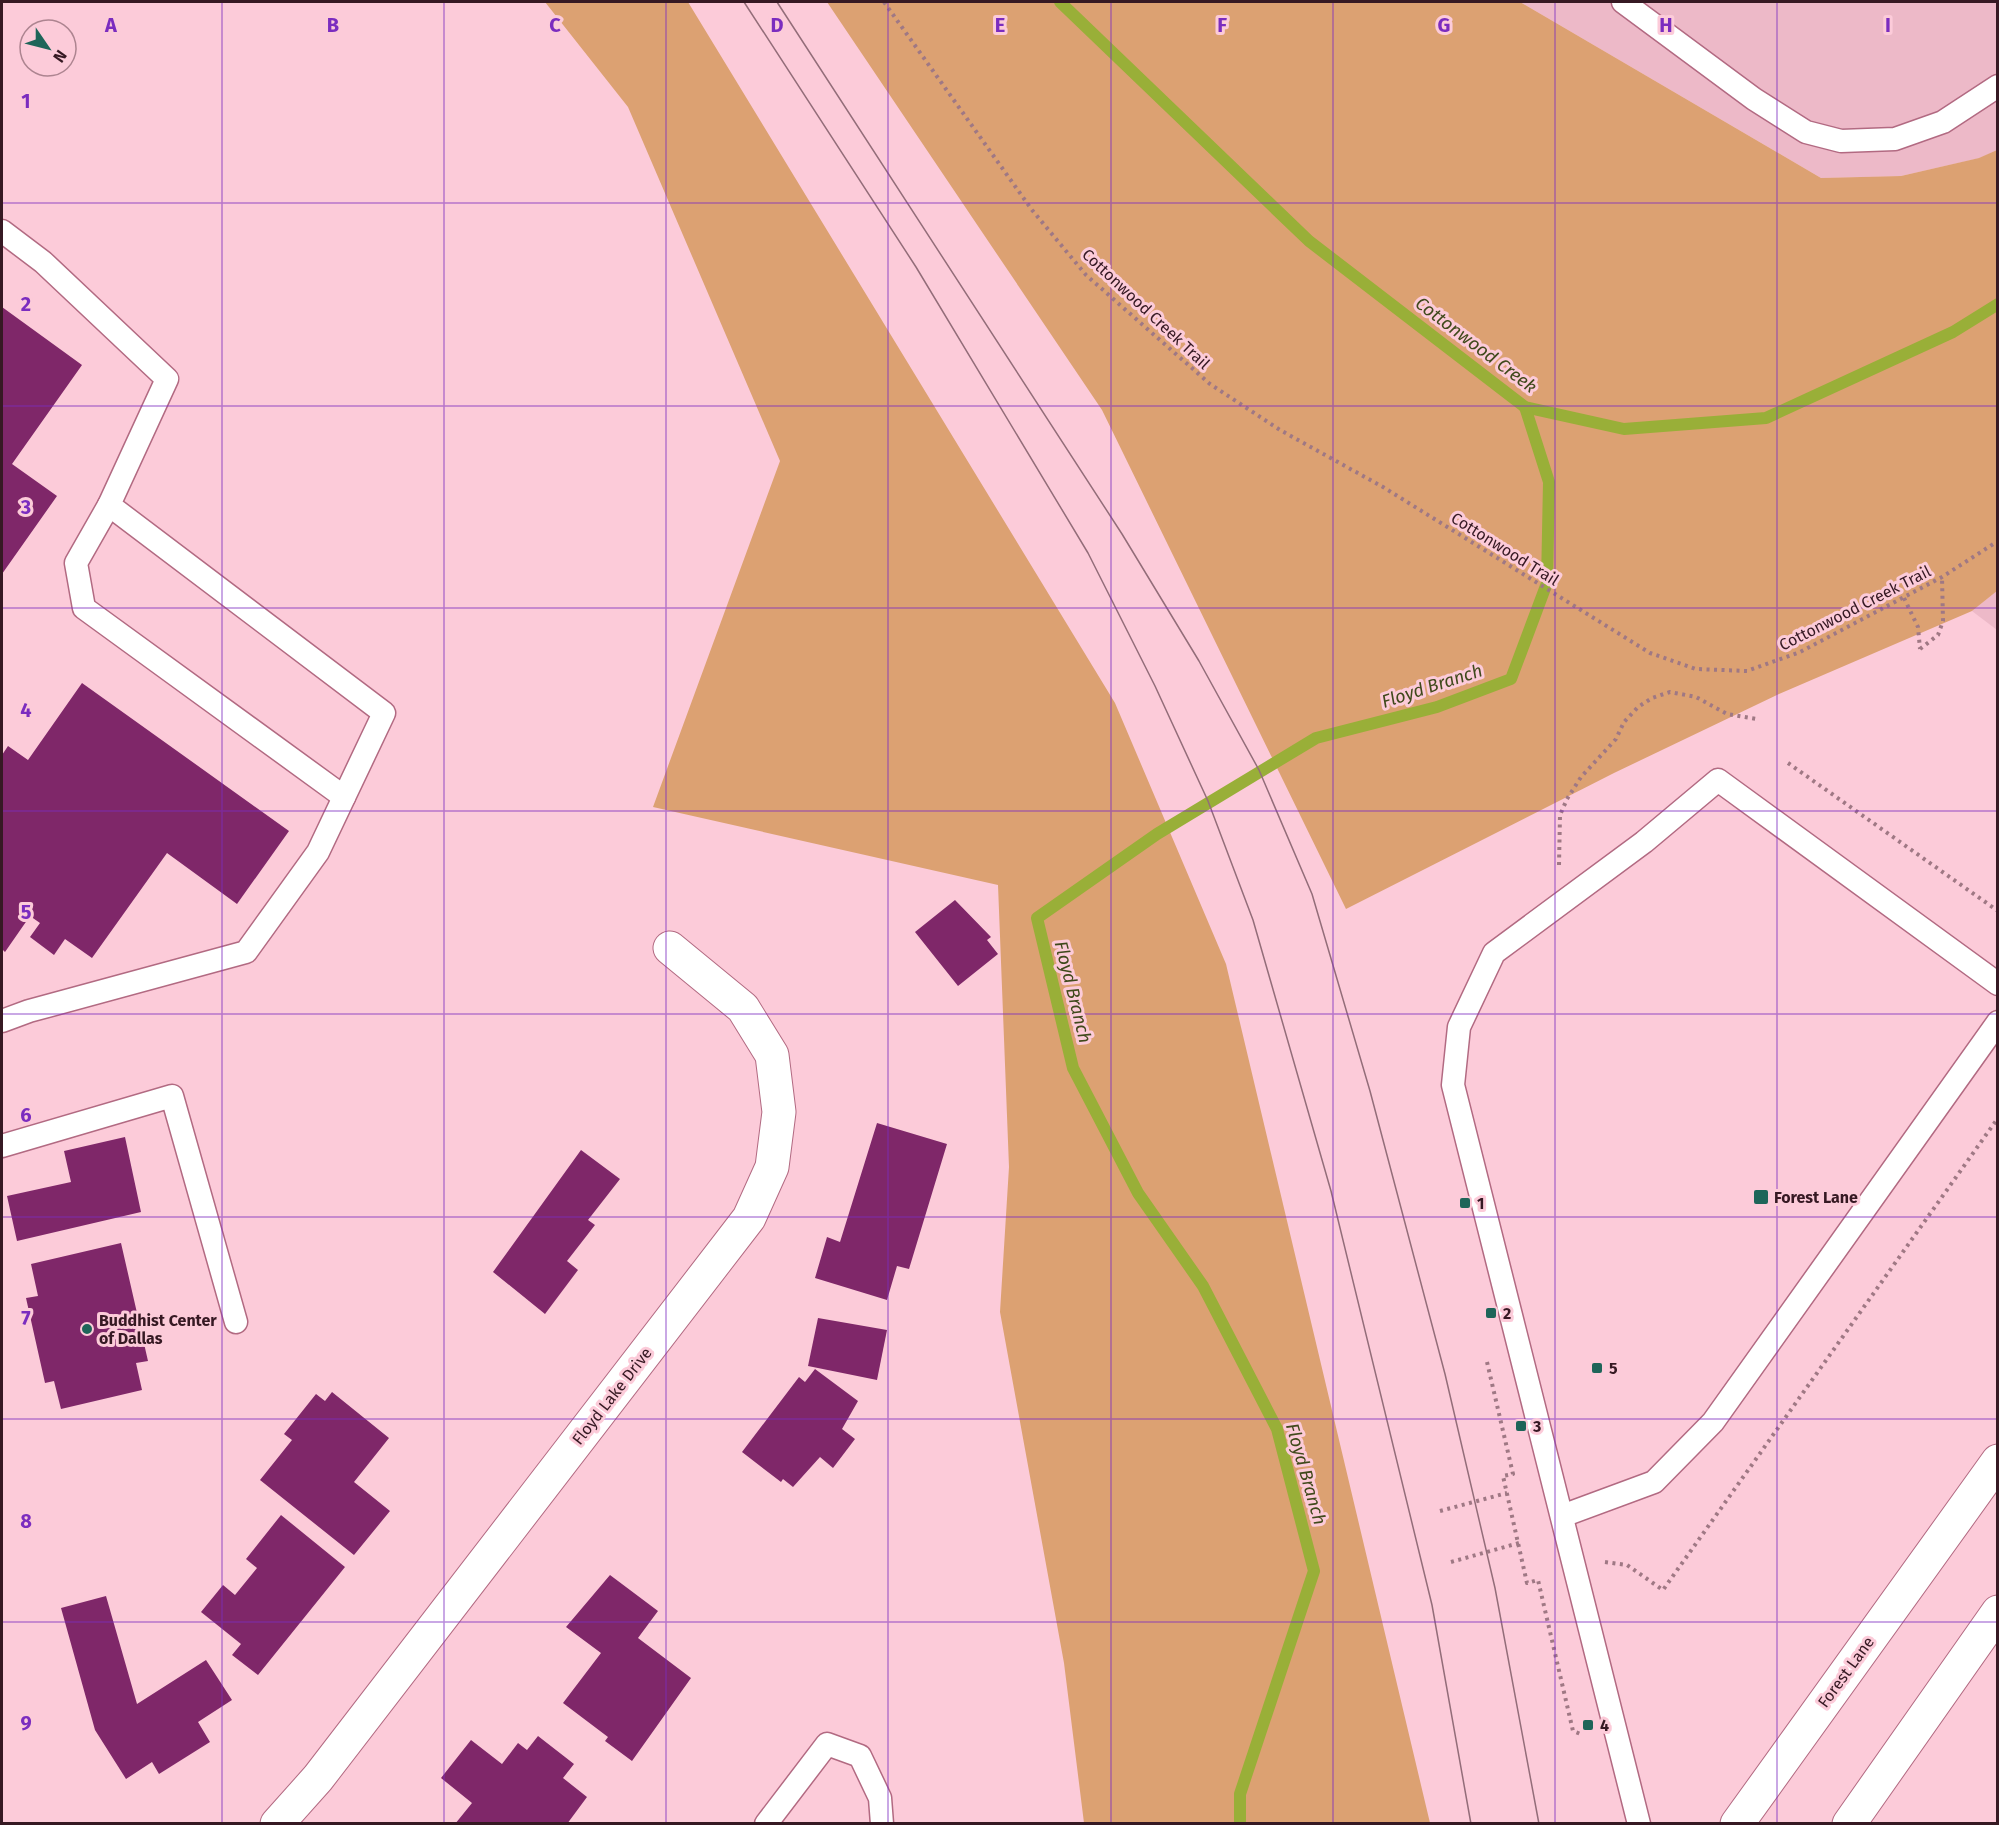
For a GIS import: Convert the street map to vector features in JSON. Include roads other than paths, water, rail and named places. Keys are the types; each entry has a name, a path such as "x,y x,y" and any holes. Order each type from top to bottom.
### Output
{"street":[{"name":"Floyd Lake Drive","path":"277,1824 318,1778 749,1218 772,1167 779,1112 772,1055 743,1008 670,948"},
{"name":"Forest Lane","path":"1737,1824 1998,1461"},
{"path":"1849,1824 1998,1611"}],"lane":[{"path":"1623,2 1754,99 1806,132 1841,141 1895,139 1933,125 1998,86"},
{"path":"2,231 43,262 167,379 109,505 76,563 84,608 344,797"},
{"path":"2,1021 29,1011 246,952 318,852 384,713 109,505"},
{"path":"1639,1824 1453,1085 1459,1027 1494,953 1582,889 1718,780 1998,984"},
{"path":"1562,1516 1654,1482 1713,1422 1998,1022"},
{"path":"2,1146 172,1096 236,1322"},
{"path":"766,1824 827,1744 860,1756 880,1798 882,1824"}],"waterway":[{"name":"Cottonwood Creek","path":"1060,2 1309,241 1525,407 1624,429 1766,418 1953,332 1998,304"},
{"name":"Floyd Branch","path":"1240,1824 1240,1794 1314,1571 1277,1429 1203,1286 1138,1193 1073,1068 1037,918 1157,834 1316,738 1437,707 1511,679 1547,583 1549,482 1525,407"}],"tram line":[{"path":"744,2 916,267 1088,553 1155,686 1208,801 1253,920 1331,1191 1432,1605 1471,1824"},
{"path":"777,2 1122,534 1199,661 1259,770 1312,894 1370,1091 1445,1374 1495,1588 1539,1824"}],"place":[{"name":"Forest Lane","path":"1761,1197"},
{"name":"1","path":"1465,1203"},
{"name":"2","path":"1491,1313"},
{"name":"Buddhist Center of Dallas","path":"87,1329"},
{"name":"5","path":"1597,1368"},
{"name":"3","path":"1521,1426"},
{"name":"4","path":"1588,1725"}]}
